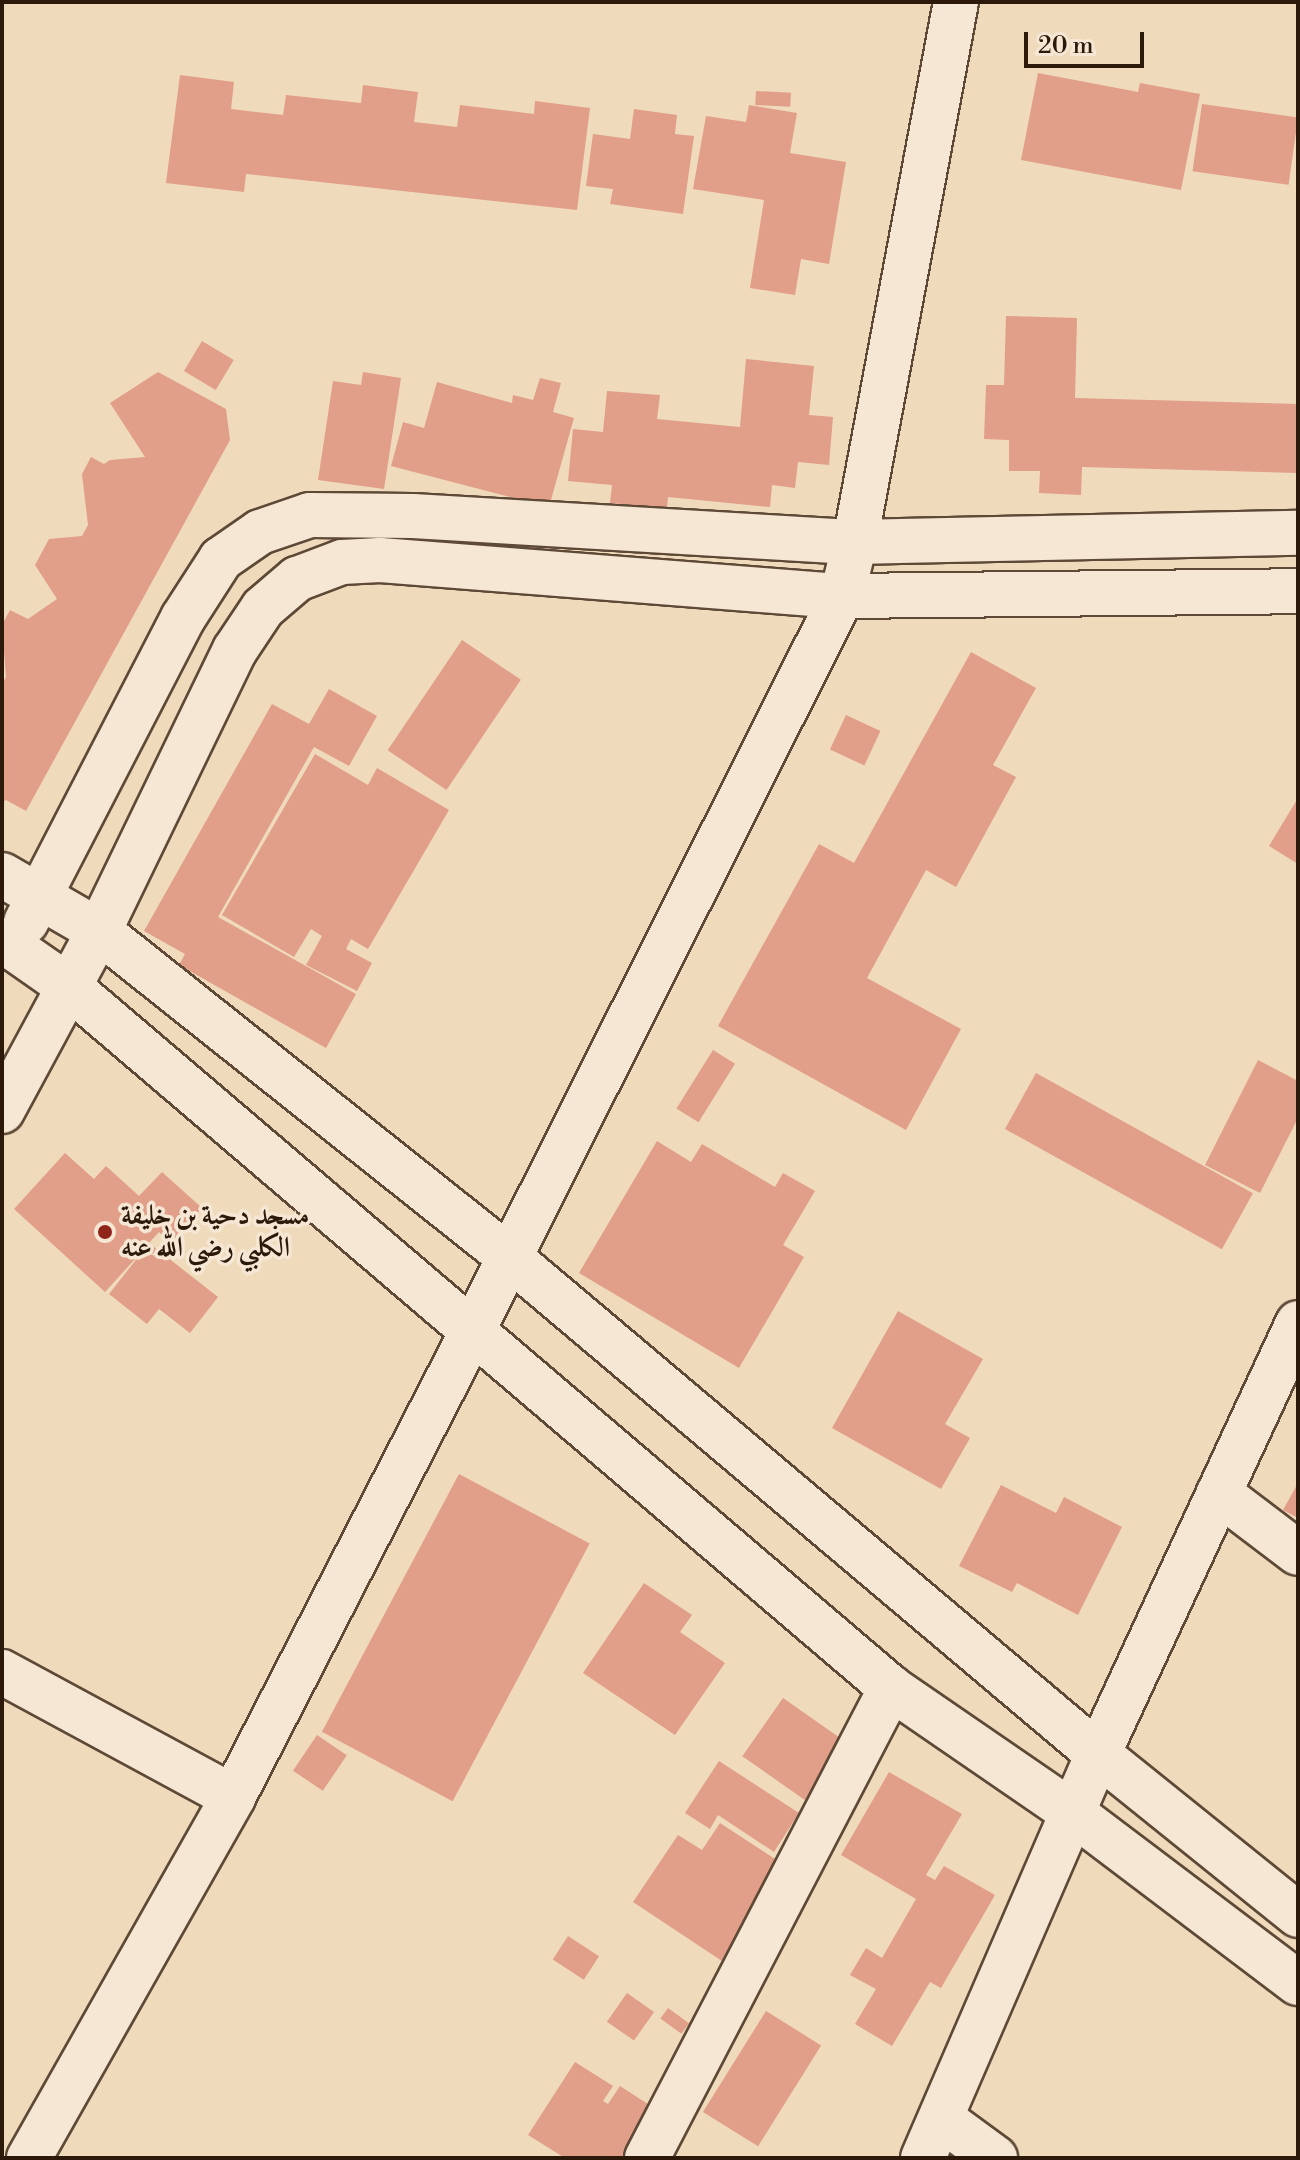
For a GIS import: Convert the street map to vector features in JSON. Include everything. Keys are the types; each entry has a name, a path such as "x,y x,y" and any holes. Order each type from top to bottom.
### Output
{"street":[{"path":"29,2158 233,1797 473,1330 842,596 855,542 956,2"},
{"path":"1298,533 855,542 350,514 310,515 260,532 221,559 183,618 42,896 6,951 68,986 891,1688 1073,1813 1298,1983"},
{"path":"2,1111 99,931 235,650 263,608 297,579 342,562 380,560 842,596 1298,591"},
{"path":"2,875 99,931 509,1257 1098,1754 1298,1915"},
{"path":"923,2158 1098,1754 1298,1323"},
{"path":"1219,1493 1298,1553"},
{"path":"2,1672 233,1797"},
{"path":"647,2158 891,1688"},
{"path":"942,2119 995,2158"}],"building":[{"path":"1038,73 1138,92 1140,83 1200,94 1181,190 1021,160"},
{"path":"180,75 234,82 231,109 283,115 286,95 361,103 363,85 418,92 414,122 457,127 460,105 534,114 535,101 590,108 577,210 246,174 244,192 166,183"},
{"path":"756,91 791,93 790,107 755,105"},
{"path":"1202,104 1298,117 1289,185 1193,171"},
{"path":"749,105 797,113 790,153 846,162 829,264 801,259 795,295 750,288 764,200 693,189 706,116 746,122"},
{"path":"634,109 677,115 675,134 694,136 683,214 610,204 613,189 586,186 593,134 630,139"},
{"path":"1006,316 1077,318 1075,398 1298,404 1298,473 1082,467 1081,495 1039,493 1040,471 1009,471 1009,440 984,439 986,385 1004,385"},
{"path":"202,341 234,360 216,390 184,371"},
{"path":"746,359 814,366 809,415 833,417 829,465 798,462 795,488 772,485 770,507 668,497 667,508 610,503 612,485 568,481 573,429 603,432 607,391 660,395 657,419 740,427"},
{"path":"158,372 226,409 230,440 26,811 6,800 2,803 2,684 6,677 2,625 10,610 28,619 57,599 35,565 49,539 82,536 88,525 82,474 91,457 104,464 110,460 145,457 110,403"},
{"path":"363,372 401,378 384,489 318,480 333,381 361,385"},
{"path":"540,378 561,383 553,412 574,418 549,507 391,466 403,422 424,428 437,382 512,403 513,395 533,400"},
{"path":"462,640 521,680 446,790 388,750"},
{"path":"971,652 1036,688 993,765 1016,777 956,887 926,870 867,978 961,1029 906,1130 718,1026 819,844 854,863"},
{"path":"329,689 377,716 349,766 314,747 218,917 356,994 326,1048 179,965 185,954 144,931 272,704 309,724"},
{"path":"846,715 880,731 864,765 830,749"},
{"path":"315,754 368,785 377,768 449,810 368,949 351,939 346,949 372,963 357,991 306,965 322,936 311,929 294,957 222,915"},
{"path":"1298,798 1298,864 1269,846"},
{"path":"713,1050 735,1064 698,1122 676,1109"},
{"path":"1258,1060 1298,1081 1298,1118 1260,1193 1205,1165"},
{"path":"1036,1073 1253,1193 1222,1249 1005,1129"},
{"path":"657,1141 691,1162 702,1144 775,1187 783,1173 815,1191 783,1245 804,1257 739,1368 579,1273"},
{"path":"65,1153 94,1179 106,1166 139,1196 162,1172 202,1208 171,1243 159,1232 149,1243 218,1297 190,1333 159,1309 147,1324 109,1294 146,1247 105,1292 14,1209"},
{"path":"898,1311 983,1359 945,1424 970,1438 941,1489 832,1428"},
{"path":"459,1474 590,1543 453,1801 322,1732"},
{"path":"1298,1483 1298,1518 1283,1510"},
{"path":"1001,1485 1056,1513 1064,1497 1122,1527 1078,1615 1017,1583 1012,1592 959,1566"},
{"path":"644,1583 692,1615 680,1632 725,1663 675,1735 583,1673"},
{"path":"783,1698 853,1747 812,1805 742,1756"},
{"path":"317,1735 347,1755 323,1791 293,1771"},
{"path":"719,1761 799,1813 774,1852 718,1815 710,1829 685,1813"},
{"path":"889,1772 962,1814 926,1875 935,1880 944,1866 995,1895 941,1988 930,1982 892,2046 855,2024 876,1989 850,1975 866,1948 882,1958 916,1899 841,1855"},
{"path":"720,1823 789,1868 731,1967 633,1902 678,1835 702,1850"},
{"path":"568,1936 599,1956 584,1980 553,1959"},
{"path":"627,1993 654,2012 634,2041 607,2022"},
{"path":"668,2008 689,2023 681,2034 660,2019"},
{"path":"766,2011 821,2045 758,2146 703,2112"},
{"path":"575,2062 613,2086 603,2101 608,2104 620,2086 654,2108 622,2158 565,2158 528,2135"}],"place":[{"name":"مسجد دحية بن خليفة الكلبي رضي الله عنه","path":"105,1232"}]}
